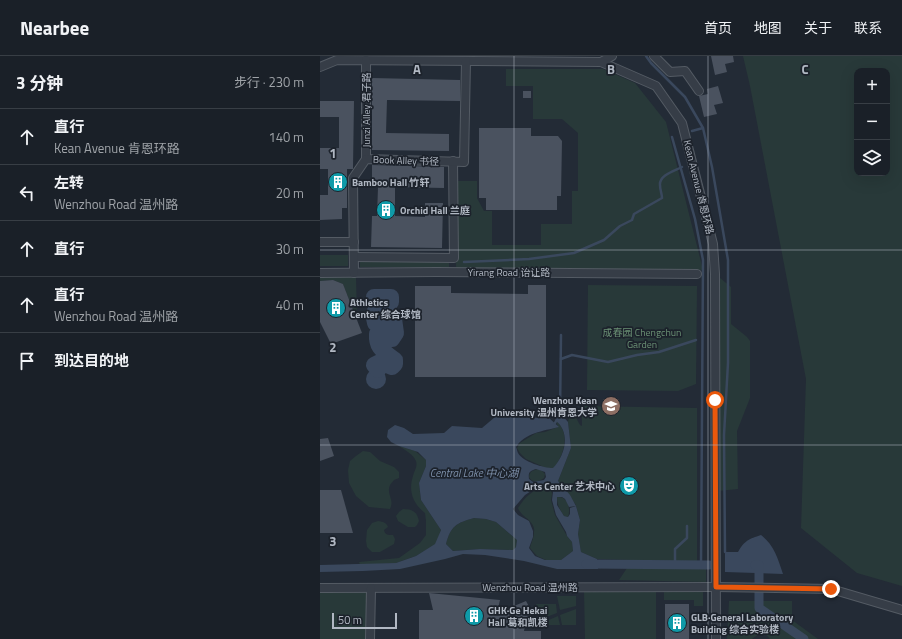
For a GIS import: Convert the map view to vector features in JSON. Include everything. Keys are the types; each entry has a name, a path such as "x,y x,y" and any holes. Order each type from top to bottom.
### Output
{"street":[{"path":"601,62 612,56"},
{"path":"654,56 670,72 685,71 699,92"},
{"name":"Kean Avenue 肯恩环路","path":"320,68 337,60 425,58 466,61 545,59 601,62 656,86 682,123 713,244 715,282 716,639"},
{"name":"Junzi Alley 君子路","path":"366,60 366,159"},
{"name":"Book Alley 书径","path":"354,273 353,178 366,159 464,162 466,61"},
{"path":"354,257 454,258 453,162"},
{"path":"320,242 354,242"},
{"name":"Yirang Road 诒让路","path":"320,273 443,272 697,274"},
{"name":"Wenzhou Road 温州路","path":"320,588 740,587 831,589 902,610"},
{"path":"370,588 370,639"}],"green space":[{"path":"743,56 902,56 902,586 857,573 801,528 806,379"},
{"path":"506,69 603,69 635,83 666,122 703,270 456,268 457,181 477,181 477,198 484,211 492,211 492,245 541,245 541,224 572,224 572,191 578,191 578,133 562,119 533,119 533,86 506,86"},
{"path":"320,255 348,255 348,266 320,266"},
{"path":"360,260 449,260 449,267 360,267"},
{"path":"320,277 356,277 357,319 343,284 333,280 320,281"},
{"path":"720,278 731,287 731,324 750,341 750,398 737,431 738,489 718,491"},
{"name":"成春园 Chengchun Garden","path":"588,285 697,286 696,384 678,391 587,390"},
{"path":"582,406 697,408 697,562 597,559 581,552 578,534 580,520 576,505 558,481 571,448 568,422 569,418 575,416 582,426"},
{"path":"556,421 561,426 565,438 563,451 558,463 554,468 546,468 526,459 517,448 520,443 536,433 545,432 558,427"},
{"path":"399,446 415,451 426,460 426,466 419,483 421,500 441,530 436,544 416,556 396,563 360,565 359,562 399,558 420,543 426,535 425,513 417,506 411,492 416,461 411,454"},
{"path":"363,451 370,452 380,461 394,467 399,472 399,478 390,484 389,488 392,503 390,509 369,507 356,496 349,483 348,470 350,461"},
{"path":"538,469 545,474 544,478 538,481 530,479 529,477 531,472"},
{"path":"546,487 551,490 551,500 555,515 572,542 573,551 561,560 546,560 537,556 530,548 534,536 534,528 531,522 518,508 530,494"},
{"path":"557,497 561,497 568,504 568,517 564,516 560,509"},
{"path":"403,509 412,510 416,513 419,521 415,527 408,527 398,521 396,516"},
{"path":"474,518 496,522 517,540 516,547 513,550 480,549 453,551 446,544 452,529 463,522"},
{"path":"378,521 386,524 388,527 384,530 385,533 388,535 393,535 395,539 394,544 380,552 372,552 367,547 367,530 372,523"},
{"path":"627,568 706,568 706,582 619,580"},
{"path":"664,590 703,590 703,606 694,606 694,600 664,600"},
{"path":"320,591 367,591 367,639 320,639"},
{"path":"584,591 656,591 656,639 585,639"},
{"path":"557,596 576,596 576,606 560,610"},
{"path":"729,601 792,601 792,620 818,639 770,639 763,631 752,639 727,639"},
{"path":"536,604 556,604 557,613 541,619"},
{"path":"576,609 576,625 562,625 560,615"},
{"path":"558,616 560,625 537,625"}],"water":[{"path":"376,369 383,372 386,379 383,386 376,389 369,386 366,379 369,372"},
{"name":"Central Lake 中心湖","path":"560,413 568,422 571,448 558,481 570,495 576,506 580,520 578,534 581,552 597,559 598,569 557,569 524,561 485,555 463,554 400,569 320,572 320,565 396,563 416,556 435,544 441,530 421,500 419,483 426,466 426,460 418,452 391,442 387,437 388,430 395,425 404,428 413,434 444,433 452,426 482,428 495,417 549,418 559,427 541,431 529,436 520,442 516,447 518,453 529,462 539,466 553,468 561,457 565,444 564,432 556,421","holes":["536,469 545,472 546,477 544,480 533,482 529,479 530,472","548,485 553,492 552,500 556,515 567,536 572,542 573,551 561,560 545,560 535,556 529,548 533,537 533,531 529,521 518,515 513,509 525,495 534,489","557,497 562,497 565,499 569,507 576,506 570,508 570,514 568,517 564,516 557,505","474,518 496,522 517,540 516,547 513,550 480,549 453,551 446,544 450,533 455,526"]},
{"path":"761,535 772,548 783,574 725,572 725,552 738,552 748,540"}],"building":[{"path":"711,56 733,56 734,62 725,64 727,72 715,75"},
{"path":"372,78 460,80 460,101 387,100 386,133 449,134 449,151 372,150"},
{"path":"718,86 723,103 714,105 717,114 704,117 699,96 708,94 707,89"},
{"path":"523,91 531,91 531,98 523,98"},
{"path":"320,101 354,101 353,169 347,169 347,208 342,208 342,219 320,220 320,195 328,195 328,169 320,169 320,148 339,148 339,117 320,117"},
{"path":"479,128 531,128 531,136 558,136 562,141 561,196 557,196 557,210 486,210 486,198 479,198"},
{"name":"Orchid Hall 兰庭","path":"372,165 444,167 444,188 395,187 395,216 425,217 425,203 443,203 442,248 371,247 372,216 377,216 378,187 372,187"},
{"name":"Athletics Center 综合球馆","path":"333,280 343,284 362,333 331,344 320,322 320,281"},
{"path":"528,285 546,285 546,377 415,377 415,286 451,286 451,293 528,294"},
{"path":"328,438 334,456 320,461 320,439"},
{"path":"320,490 341,490 353,533 320,533"},
{"name":"GHK·Ge Hekai Hall 葛和凯楼","path":"429,593 500,600 497,613 526,601 533,614 526,618 524,631 541,631 541,639 419,639 419,610 433,610"},
{"name":"GLB·General Laboratory Building 综合实验楼","path":"665,604 689,604 689,639 665,639"}],"waterway":[{"path":"646,56 651,63 685,97 703,128 692,131"},
{"path":"703,128 712,167 728,260 728,363 724,435 725,552"},
{"path":"672,137 695,219 703,260 701,565"},
{"path":"464,262 529,259 574,253 604,240 620,226 632,220 634,214 662,198 660,182 664,176 682,167"},
{"path":"374,297 391,297 391,302 383,304 377,308 374,318 375,323 382,323 389,316 394,319 396,333 392,339 385,338 382,334 377,334 379,346 384,352 395,360 395,364 392,367 380,362 374,365 378,370"},
{"path":"555,423 560,413 561,335"},
{"path":"561,359 572,355 608,362 637,355 659,352 696,340"},
{"path":"675,564 675,549 687,538 687,526"},
{"path":"586,564 709,565"},
{"path":"755,565 759,565 759,608 804,639"}],"place":[{"name":"Bamboo Hall 竹轩","path":"338,182"},
{"name":"Orchid Hall 兰庭","path":"386,210"},
{"name":"Athletics Center 综合球馆","path":"336,308"},
{"name":"Wenzhou Kean University 温州肯恩大学","path":"611,406"},
{"name":"Arts Center 艺术中心","path":"629,486"},
{"name":"GHK·Ge Hekai Hall 葛和凯楼","path":"474,616"},
{"name":"GLB·General Laboratory Building 综合实验楼","path":"677,623"}],"route":[{"path":"715,400 716,587 831,589"}]}
